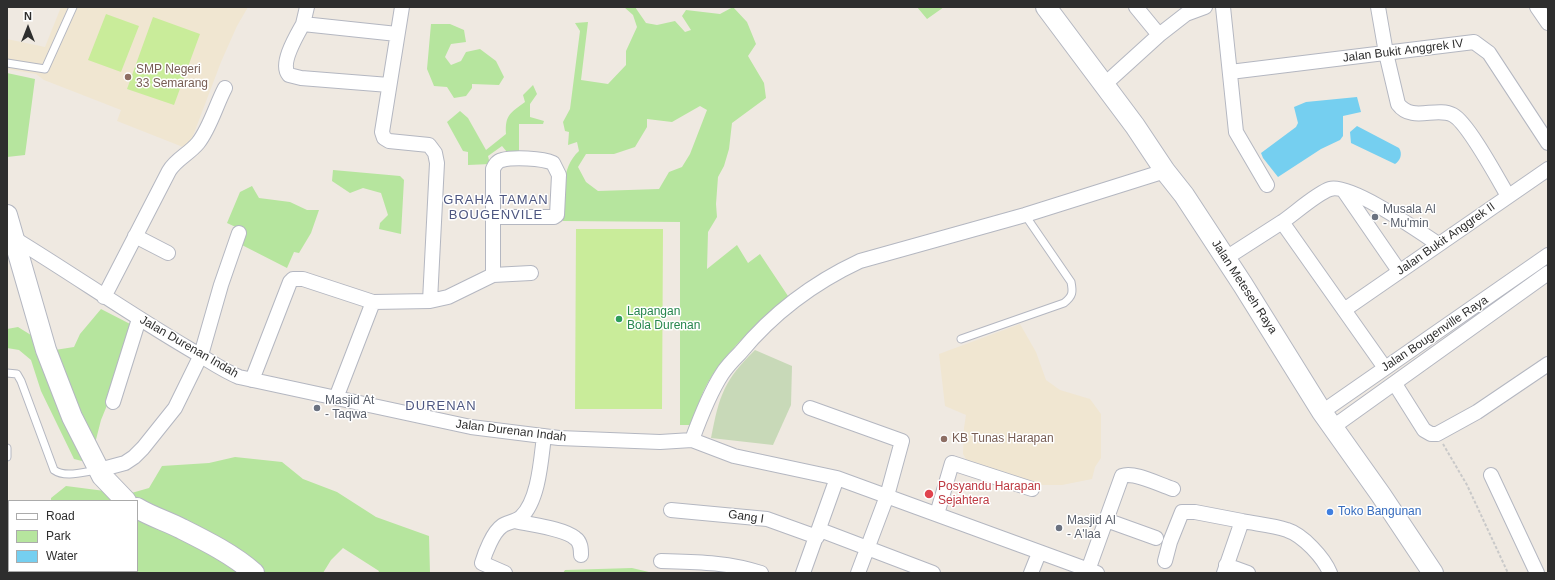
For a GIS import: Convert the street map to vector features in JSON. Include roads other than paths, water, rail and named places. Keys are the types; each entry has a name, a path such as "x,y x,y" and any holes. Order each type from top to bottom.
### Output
{"main road":[{"name":"Jalan Meteseh Raya","path":"1046,7 1105,84 1135,126 1164,171 1184,195 1226,258 1327,420 1381,495 1433,573"},
{"path":"7,215 46,350 72,418 102,476 125,500"},
{"path":"138,509 152,517 181,528 244,563 254,573"}],"street":[{"path":"307,7 303,24 288,53 286,68 289,75 302,78 389,85"},
{"path":"402,7 382,132 384,138 389,141 429,145 435,153 437,163 430,301"},
{"path":"1136,7 1159,35"},
{"path":"1105,84 1159,35 1186,14 1205,7"},
{"path":"1223,7 1236,132 1267,185"},
{"path":"1378,7 1386,53 1398,104 1403,110 1423,114 1452,114 1457,118 1467,129 1508,196"},
{"path":"1536,7 1548,23"},
{"path":"303,24 397,34"},
{"name":"Jalan Bukit Anggrek IV","path":"1230,72 1467,42 1480,46 1489,53 1548,143"},
{"path":"104,296 174,163 193,148 202,138 225,88"},
{"path":"492,217 534,218 554,217 557,215 559,175 553,163 541,159 505,160 497,163 492,175 492,217 493,275"},
{"name":"Jalan Bukit Anggrek II","path":"1344,310 1548,169"},
{"path":"1164,171 1025,215 860,261 836,272 811,287 764,325 722,374 701,416 692,440 734,456 837,478 1091,572 1106,520 1122,476 1127,474 1138,476 1173,489"},
{"path":"1226,258 1282,222 1326,191 1335,188 1373,202 1438,244"},
{"path":"1344,191 1399,271"},
{"path":"1282,222 1385,368"},
{"path":"99,470 125,463 143,448 175,408 201,355 220,285 239,233"},
{"path":"135,236 168,253"},
{"name":"Jalan Durenan Indah","path":"15,239 67,271 139,319 226,371 252,380 471,427 559,438 660,442 692,440"},
{"name":"Jalan Bougenville Raya","path":"1327,420 1385,368 1548,255"},
{"path":"252,380 290,282 293,279 303,279 373,302 430,301 448,297 493,275 532,273"},
{"name":"Jalan Bougenville Raya","path":"1327,420 1395,384 1548,273"},
{"path":"336,398 373,302"},
{"path":"113,402 139,319"},
{"path":"1395,384 1424,430 1431,434 1437,434 1477,412 1548,364"},
{"path":"810,408 902,441 887,496 858,573"},
{"path":"505,573 480,568 490,543 501,526 520,519 527,510 533,495 544,436"},
{"path":"937,514 952,463 1032,489"},
{"path":"1491,475 1537,573"},
{"path":"803,573 837,478"},
{"name":"Gang I","path":"671,510 767,519 867,548 933,573"},
{"path":"1165,561 1170,542 1182,512 1195,512 1279,528 1295,533 1318,555 1330,573"},
{"path":"1106,520 1156,538"},
{"path":"516,521 566,533 576,538 580,544 581,555"},
{"path":"1242,522 1225,569 1248,573"},
{"path":"1031,573 1039,553"},
{"path":"661,561 707,562 761,573"}],"lane":[{"path":"7,63 46,69 73,7"},
{"path":"961,339 1064,303 1071,298 1073,291 1071,282 1025,215"},
{"path":"7,373 17,374 21,381 54,470 58,473 66,474 99,470"},
{"path":"7,448 7,457"}],"water":[{"path":"1357,97 1361,112 1343,116 1343,136 1340,140 1321,149 1278,177 1263,158 1261,153 1296,127 1298,123 1294,107 1306,102"},
{"path":"1357,126 1399,148 1401,155 1398,161 1395,164 1351,143 1350,132"}],"place":[{"name":"SMP Negeri 33 Semarang","path":"128,77"},
{"name":"Musala Al - Mu'min","path":"1375,217"},
{"name":"Lapangan Bola Durenan","path":"619,319"},
{"name":"Masjid At - Taqwa","path":"317,408"},
{"name":"KB Tunas Harapan","path":"944,439"},
{"name":"Posyandu Harapan Sejahtera","path":"929,494"},
{"name":"Toko Bangunan","path":"1330,512"},
{"name":"Masjid Al - A'laa","path":"1059,528"}],"district":[{"name":"GRAHA TAMAN BOUGENVILE","path":"496,208"},
{"name":"DURENAN","path":"441,406"}]}
